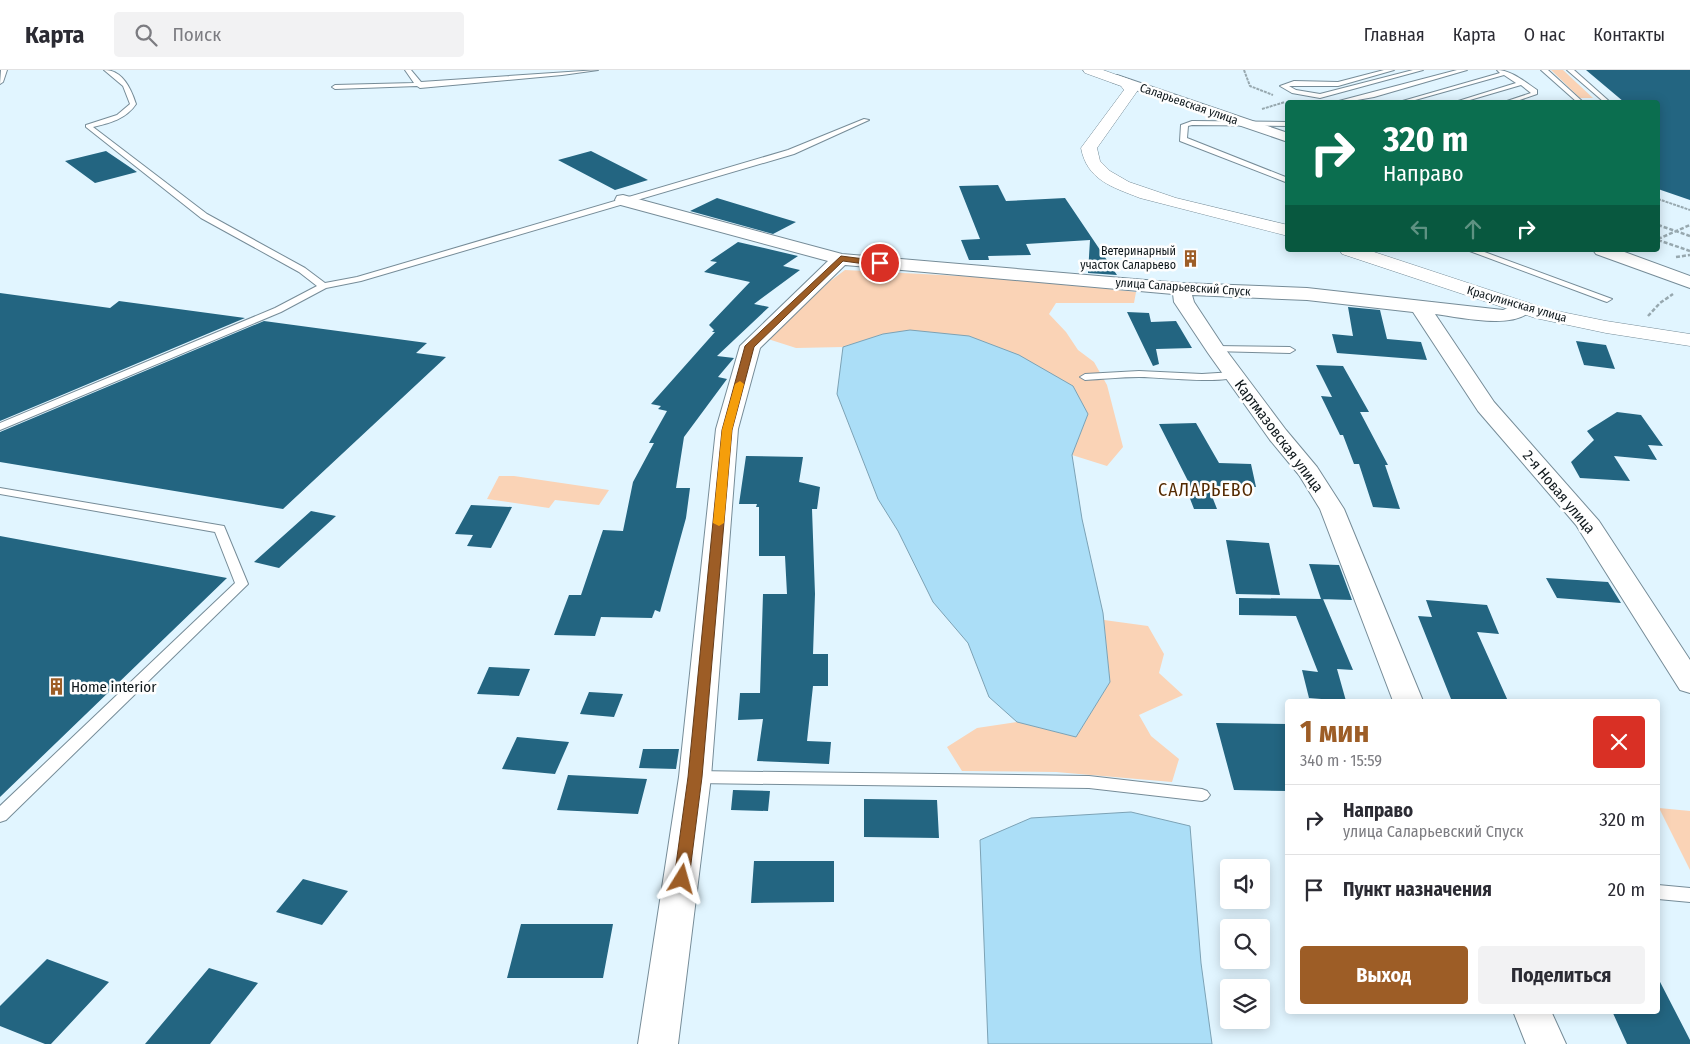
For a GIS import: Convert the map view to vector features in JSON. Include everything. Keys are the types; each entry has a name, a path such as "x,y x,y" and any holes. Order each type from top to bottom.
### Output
{"street":[{"name":"Саларьевская улица","path":"1090,70 1285,137"},
{"path":"1117,79 1126,83 1131,90 1089,148 1090,158 1098,168 1129,189 1158,199 1285,230"},
{"name":"улица Саларьевский Спуск","path":"623,200 841,259 1181,289 1307,294 1506,316 1523,308"},
{"name":"Красулинская улица","path":"1356,252 1523,308 1609,328 1690,340"},
{"path":"1608,252 1690,282"},
{"path":"658,1044 695,777 727,430 750,346 841,259"},
{"name":"Картмазовская улица","path":"1181,289 1184,302 1215,348 1278,435 1309,472 1332,509 1407,699"},
{"name":"2-я Новая улица","path":"1420,307 1486,406 1586,522 1690,683"},
{"path":"1533,1014 1546,1044"}],"lane":[{"path":"0,82 4,70"},
{"path":"107,70 126,85 133,104 129,111 112,120 88,126 204,216 302,270 323,286"},
{"path":"408,70 420,86"},
{"path":"335,87 420,86 514,80 595,70"},
{"path":"1391,70 1338,84 1294,83 1283,86 1294,92 1320,96 1420,70"},
{"path":"1349,100 1464,70"},
{"path":"1544,70 1578,100"},
{"path":"1570,70 1605,100"},
{"path":"1409,100 1502,72 1535,92 1515,100"},
{"path":"1465,100 1522,83"},
{"path":"1270,124 1285,119"},
{"path":"0,427 278,310 323,286 358,279 791,152 866,120"},
{"path":"1285,124 1192,123 1185,125 1183,139 1285,180"},
{"path":"1477,252 1607,299"},
{"path":"1215,348 1290,350"},
{"path":"1086,376 1139,374 1202,377 1234,375"},
{"path":"0,491 220,529 242,584 0,816"},
{"path":"695,777 1089,782 1202,795"},
{"path":"1660,892 1690,895"}],"path":[{"path":"1244,70 1250,86 1273,95"},
{"path":"1281,98 1286,100"},
{"path":"1261,109 1285,102"},
{"path":"1660,200 1690,210"},
{"path":"1660,238 1690,225"},
{"path":"1660,226 1690,236"},
{"path":"1660,240 1690,251"},
{"path":"1647,317 1674,293"}],"shaded area":[{"path":"1551,70 1563,70 1593,98 1580,98"},
{"path":"845,270 1018,279 1136,292 1134,303 1056,303 1049,314 1066,332 1078,350 1094,362 1107,385 1123,447 1107,466 1072,455 1088,414 883,334 843,347 796,348 768,339 829,282"},
{"path":"499,476 514,476 609,490 599,505 555,500 549,508 487,499"},
{"path":"1104,620 1148,626 1164,654 1159,673 1183,695 1139,715 1151,736 1179,759 1172,782 1056,772 962,771 947,747 977,728 1017,722 1076,737 1110,682"},
{"path":"1660,808 1690,811 1690,870 1660,810"}],"water":[{"path":"910,330 969,336 1019,355 1073,386 1088,414 1072,455 1082,519 1103,613 1110,682 1076,737 1017,722 989,697 968,643 933,602 898,531 878,499 837,394 843,347 883,334"},
{"path":"1131,812 1190,826 1201,963 1212,1044 988,1044 980,840 1031,818"}],"building":[{"path":"1586,70 1690,70 1690,200 1660,190 1660,100 1622,100"},
{"path":"106,151 137,172 95,183 65,161"},
{"path":"591,151 648,180 615,190 558,160"},
{"path":"998,185 1006,201 1065,198 1117,275 1088,273 1090,240 1026,244 1031,255 988,256 989,260 969,260 961,240 980,239 959,186"},
{"path":"717,198 796,222 773,234 690,211"},
{"path":"738,242 798,256 783,266 800,270 754,304 769,307 717,356 734,358 718,377 727,379 684,437 676,488 690,488 686,518 660,612 655,610 652,618 601,617 595,636 554,635 569,595 581,595 603,530 623,531 633,482 654,443 649,443 667,411 658,409 661,406 651,404 715,332 712,332 714,330 709,325 750,282 704,272 717,262 710,261"},
{"path":"0,293 110,308 119,301 245,318 0,421"},
{"path":"1348,307 1380,310 1387,339 1421,342 1427,360 1337,353 1332,334 1353,336"},
{"path":"1127,312 1149,313 1151,322 1176,321 1192,348 1156,349 1159,364 1153,366"},
{"path":"264,321 427,343 416,353 446,357 283,509 0,462 0,432"},
{"path":"1576,341 1606,345 1615,369 1584,365"},
{"path":"1316,365 1343,366 1369,412 1360,412 1388,465 1385,465 1400,509 1373,507 1359,464 1354,464 1343,435 1340,435 1321,396 1332,397"},
{"path":"1617,412 1641,415 1663,446 1648,445 1657,460 1614,456 1630,481 1580,478 1571,462 1594,440 1587,431"},
{"path":"1196,423 1219,463 1251,464 1256,487 1208,486 1217,509 1194,509 1184,483 1189,483 1159,424"},
{"path":"746,456 803,457 799,482 820,487 817,509 812,509 815,594 813,654 828,654 828,686 813,686 807,741 831,742 829,764 757,761 763,719 738,720 740,693 760,693 763,594 787,594 785,556 759,556 759,507 756,507 757,504 739,504"},
{"path":"471,505 512,507 491,548 467,546 473,535 455,534"},
{"path":"311,511 336,516 279,568 254,562"},
{"name":"Home interior","path":"0,536 227,578 0,797"},
{"path":"1226,540 1269,543 1280,595 1236,594"},
{"path":"1309,564 1339,565 1352,600 1321,599"},
{"path":"1546,578 1608,582 1621,603 1557,598"},
{"path":"1239,598 1323,599 1353,670 1337,669 1345,699 1309,698 1302,670 1318,672 1296,616 1239,615"},
{"path":"1426,600 1487,605 1499,634 1477,632 1507,699 1451,699 1418,616 1432,617"},
{"path":"489,667 530,669 519,696 477,694"},
{"path":"589,692 623,694 614,717 580,714"},
{"path":"1216,723 1285,724 1285,791 1234,790"},
{"path":"517,737 569,742 555,774 502,769"},
{"path":"643,749 679,749 676,769 639,768"},
{"path":"568,775 647,779 638,814 557,810"},
{"path":"733,790 770,791 768,811 731,810"},
{"path":"864,799 937,800 939,838 864,837"},
{"path":"754,861 834,861 834,902 751,903"},
{"path":"303,879 348,891 322,925 276,912"},
{"path":"521,924 613,924 603,978 507,978"},
{"path":"47,959 109,982 51,1044 45,1044 0,1026 0,1006"},
{"path":"209,968 258,983 210,1044 145,1044"},
{"path":"1660,982 1690,1040 1690,1044 1627,1044 1613,1014 1660,1014"}],"slow traffic":[{"path":"719,523 727,430 740,384"}],"place":[{"name":"Ветеринарный участок Саларьево","path":"1190,258"},
{"name":"Home interior","path":"57,687"}],"district":[{"name":"САЛАРЬЕВО","path":"1206,490"}],"route":[{"path":"682,879 695,777 727,430 750,346 841,259 880,263"}]}
